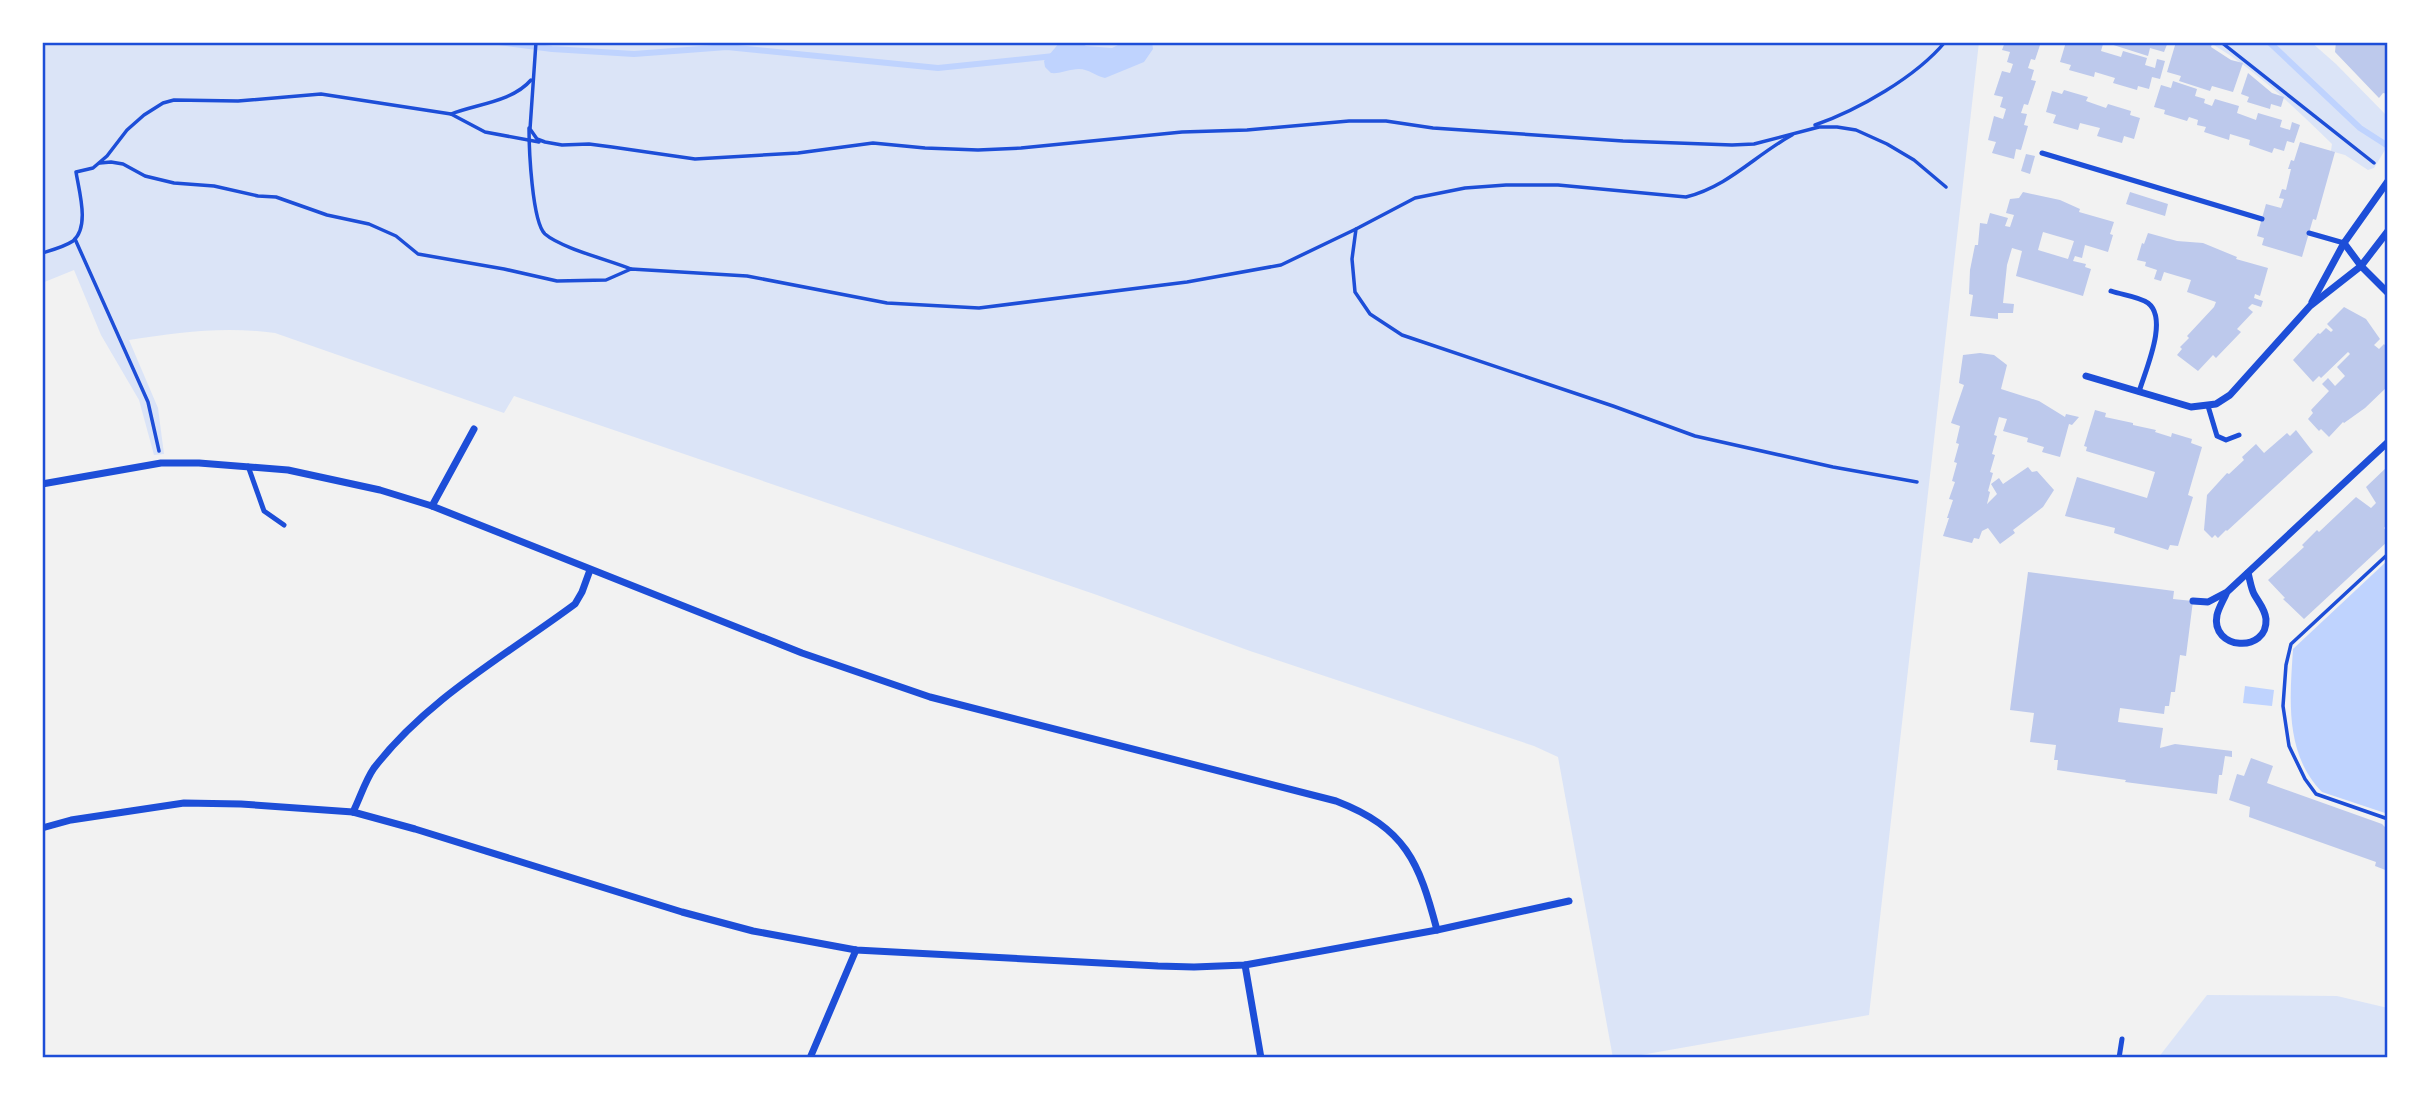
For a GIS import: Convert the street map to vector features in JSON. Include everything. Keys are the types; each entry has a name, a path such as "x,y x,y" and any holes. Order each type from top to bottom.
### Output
{"street":[{"path":"2310,306 2344,243 2388,181"},
{"path":"2086,376 2191,407 2207,406 2223,400 2310,306 2361,266 2388,231"},
{"path":"2344,243 2361,266 2388,293"},
{"path":"432,506 474,429"},
{"path":"2193,601 2215,600 2227,592 2388,442"},
{"path":"42,484 161,463 248,466 288,470 380,490 432,506 802,653 930,696 1336,801 1359,810 1382,823 1413,859 1426,889 1437,930"},
{"path":"353,812 374,769 422,716 469,677 575,604 590,570"},
{"path":"2227,592 2216,618 2221,634 2234,643 2250,643 2263,633 2266,617 2264,609 2252,592 2248,573"},
{"path":"42,828 71,820 184,803 353,812 452,839 682,912 753,931 856,950 1194,967 1245,965 1437,930 1569,901"},
{"path":"810,1058 856,950"},
{"path":"1245,965 1261,1058"}],"lane":[{"path":"2042,153 2262,219"},
{"path":"2309,233 2344,243"},
{"path":"2111,291 2146,302 2157,316 2157,332 2139,392"},
{"path":"2207,406 2217,436 2226,440 2239,435"},
{"path":"248,466 264,511 284,525"},
{"path":"2119,1058 2122,1039"}],"path":[{"path":"536,42 528,122 535,208 542,232 554,240 631,269 747,276 887,303 979,308 1187,282 1281,265 1415,198 1465,188 1558,185 1686,197 1701,193 1733,177 1778,143 1801,130 1819,127 1856,130 1887,144 1946,187"},
{"path":"42,253 66,245 75,239 81,229 76,172 93,168 100,163 127,130 144,115 163,103 174,100 238,101 321,94 451,114 485,132 529,141 612,146 695,159 799,153 873,142 925,148 1021,148 1182,132 1247,130 1349,121 1386,121 1433,128 1623,141 1732,145 1765,142 1835,117 1881,93 1911,72 1945,42"},
{"path":"2221,42 2374,163"},
{"path":"451,114 506,97 528,84 533,75"},
{"path":"528,122 537,139 553,144"},
{"path":"100,163 123,164 145,176 174,183 214,186 258,196 276,197 327,215 369,224 396,236 418,254 557,281 607,280 631,269"},
{"path":"1356,229 1352,259 1355,292 1370,314 1402,335 1695,436 1833,467 1917,482"},
{"path":"75,239 148,402 161,463"},
{"path":"2388,554 2291,644 2286,665 2283,706 2290,746 2305,779 2316,794 2388,819"}],"shaded area":[{"path":"42,42 1979,42 1869,1015 1613,1058 1558,757 1534,746 1250,651 1097,595 514,396 504,413 275,333 202,331 129,340 158,408 164,454 154,455 139,400 101,335 74,270 42,283"},
{"path":"2209,42 2311,42 2388,117 2388,145 2374,168 2368,170 2345,155 2331,151 2332,144 2288,102 2243,64"},
{"path":"2207,995 2337,996 2388,1008 2388,1058 2158,1058"}],"water":[{"path":"1060,42 1079,42 1086,46 1112,48 1124,42 1152,42 1153,49 1144,62 1105,78 1083,69 1051,73 1045,67 1044,61"},
{"path":"2388,560 2388,814 2322,792 2310,777 2295,743 2291,687 2293,649"},
{"path":"2245,686 2274,690 2272,706 2243,703"}],"building":[{"path":"2005,42 2041,42 2035,60 2031,59 2028,68 2034,70 2031,80 2036,81 2028,105 2024,104 2021,113 2027,114 2024,125 2028,126 2021,150 2016,149 2014,159 1992,153 1996,142 1988,140 1994,116 2003,119 2006,109 2000,107 2003,97 1994,95 2002,71 2010,73 2013,64 2007,62 2010,52 2002,50"},
{"path":"2066,42 2097,42 2103,44 2101,51 2121,57 2123,51 2147,58 2145,65 2155,68 2157,59 2165,61 2160,79 2152,77 2149,89 2138,86 2137,90 2113,83 2115,78 2095,72 2094,77 2069,70 2071,65 2060,62"},
{"path":"2104,42 2168,42 2164,52 2150,48 2148,56"},
{"path":"2176,42 2212,44 2211,47 2231,60 2243,63 2233,92 2212,86 2210,91 2179,81 2181,76 2167,72"},
{"path":"2336,42 2388,42 2388,94 2383,93 2379,98 2335,52"},
{"path":"2248,73 2272,93 2284,97 2281,107 2271,104 2270,109 2247,102 2249,97 2241,94"},
{"path":"2173,81 2197,89 2195,96 2205,99 2204,103 2212,106 2215,99 2239,106 2237,113 2256,120 2258,113 2282,120 2280,127 2290,130 2292,122 2300,125 2294,143 2287,141 2284,151 2274,148 2272,153 2249,145 2250,140 2230,134 2229,140 2204,132 2206,127 2197,125 2198,120 2189,117 2187,121 2164,114 2165,110 2154,107 2161,85 2171,88"},
{"path":"2064,90 2088,97 2086,101 2106,108 2108,104 2131,111 2130,115 2140,118 2134,139 2124,136 2122,143 2097,136 2100,128 2080,123 2078,130 2053,123 2056,115 2046,112 2052,91 2062,94"},
{"path":"2300,142 2335,152 2316,220 2313,219 2302,257 2262,245 2264,238 2257,236 2266,204 2281,208 2284,199 2279,198 2282,189 2286,190 2291,169 2288,169 2291,160 2294,161"},
{"path":"2026,154 2035,156 2030,174 2021,171"},
{"path":"2023,192 2060,200 2080,209 2079,212 2114,222 2108,252 2085,245 2082,258 2075,256 2073,261 2086,264 2085,267 2091,269 2083,296 2016,276 2022,251 2012,248 2007,265 2003,303 2014,304 2013,313 1998,313 1998,319 1970,316 1973,295 1969,294 1970,270 1975,245 1978,245 1980,223 1987,224 1990,213 2008,218 2005,226 2010,227 2014,215 2006,213 2010,199 2019,198","holes":["2043,232 2074,241 2068,259 2038,250"]},
{"path":"2130,192 2168,204 2165,216 2126,204"},
{"path":"2148,233 2177,241 2203,243 2237,257 2236,259 2268,268 2260,296 2255,294 2254,298 2263,301 2261,307 2252,304 2248,308 2253,312 2237,329 2241,332 2216,358 2213,355 2198,371 2177,355 2182,349 2180,347 2189,338 2187,336 2216,302 2187,292 2191,280 2164,272 2161,281 2154,279 2157,270 2145,266 2146,262 2137,260"},
{"path":"2344,307 2366,319 2380,339 2374,345 2379,349 2384,344 2388,349 2388,386 2365,408 2343,422 2329,437 2308,419 2313,413 2311,410 2329,391 2322,384 2328,378 2335,386 2345,376 2337,367 2350,354 2348,352 2321,378 2319,376 2313,382 2293,360 2318,333 2326,328 2331,332 2333,330 2327,324"},
{"path":"1963,355 1994,355 2007,365 2001,389 2039,401 2065,417 2066,414 2079,417 2072,425 2069,424 2060,457 2042,452 2044,447 2027,442 2028,438 2003,431 2007,419 1999,417 1994,435 1997,436 1992,454 1995,455 1990,472 1993,473 1987,504 1997,494 1991,484 1999,478 2003,484 2028,467 2032,472 2037,471 2054,490 2043,507 2013,530 2015,533 2000,544 1988,528 1982,531 1979,539 1974,538 1972,543 1943,536 1953,500 1949,499 1955,482 1952,481 1957,463 1954,462 1960,426 1951,423 1964,385 1959,383"},
{"path":"2095,410 2106,413 2105,417 2133,423 2171,437 2172,433 2192,439 2191,443 2202,447 2188,495 2193,497 2178,546 2170,545 2168,550 2114,533 2115,528 2065,516 2077,477 2147,498 2155,472 2086,451 2087,447 2084,446"},
{"path":"2296,430 2313,452 2227,531 2218,538 2215,535 2212,538 2204,530 2207,495 2227,473 2244,460 2242,457 2256,444 2264,453 2287,433 2290,436"},
{"path":"2388,466 2388,523 2384,528 2388,541 2304,619 2268,580 2304,547 2302,545 2317,530 2319,532 2356,497 2371,508 2376,503 2366,487"},
{"path":"2028,572 2174,591 2173,599 2193,601 2186,656 2180,655 2175,692 2171,692 2169,706 2165,706 2164,714 2120,708 2118,722 2163,728 2160,748 2175,744 2232,751 2232,757 2225,756 2217,794 2057,770 2058,760 2054,760 2056,745 2030,742 2034,713 2010,710"},
{"path":"2251,758 2273,766 2267,783 2382,824 2388,830 2388,871 2375,866 2376,862 2249,817 2250,807 2229,800 2237,774 2244,776"}],"waterway":[{"path":"499,42 552,49 634,54 727,47 938,68 1054,56"},
{"path":"2269,42 2360,128 2388,146"}]}
